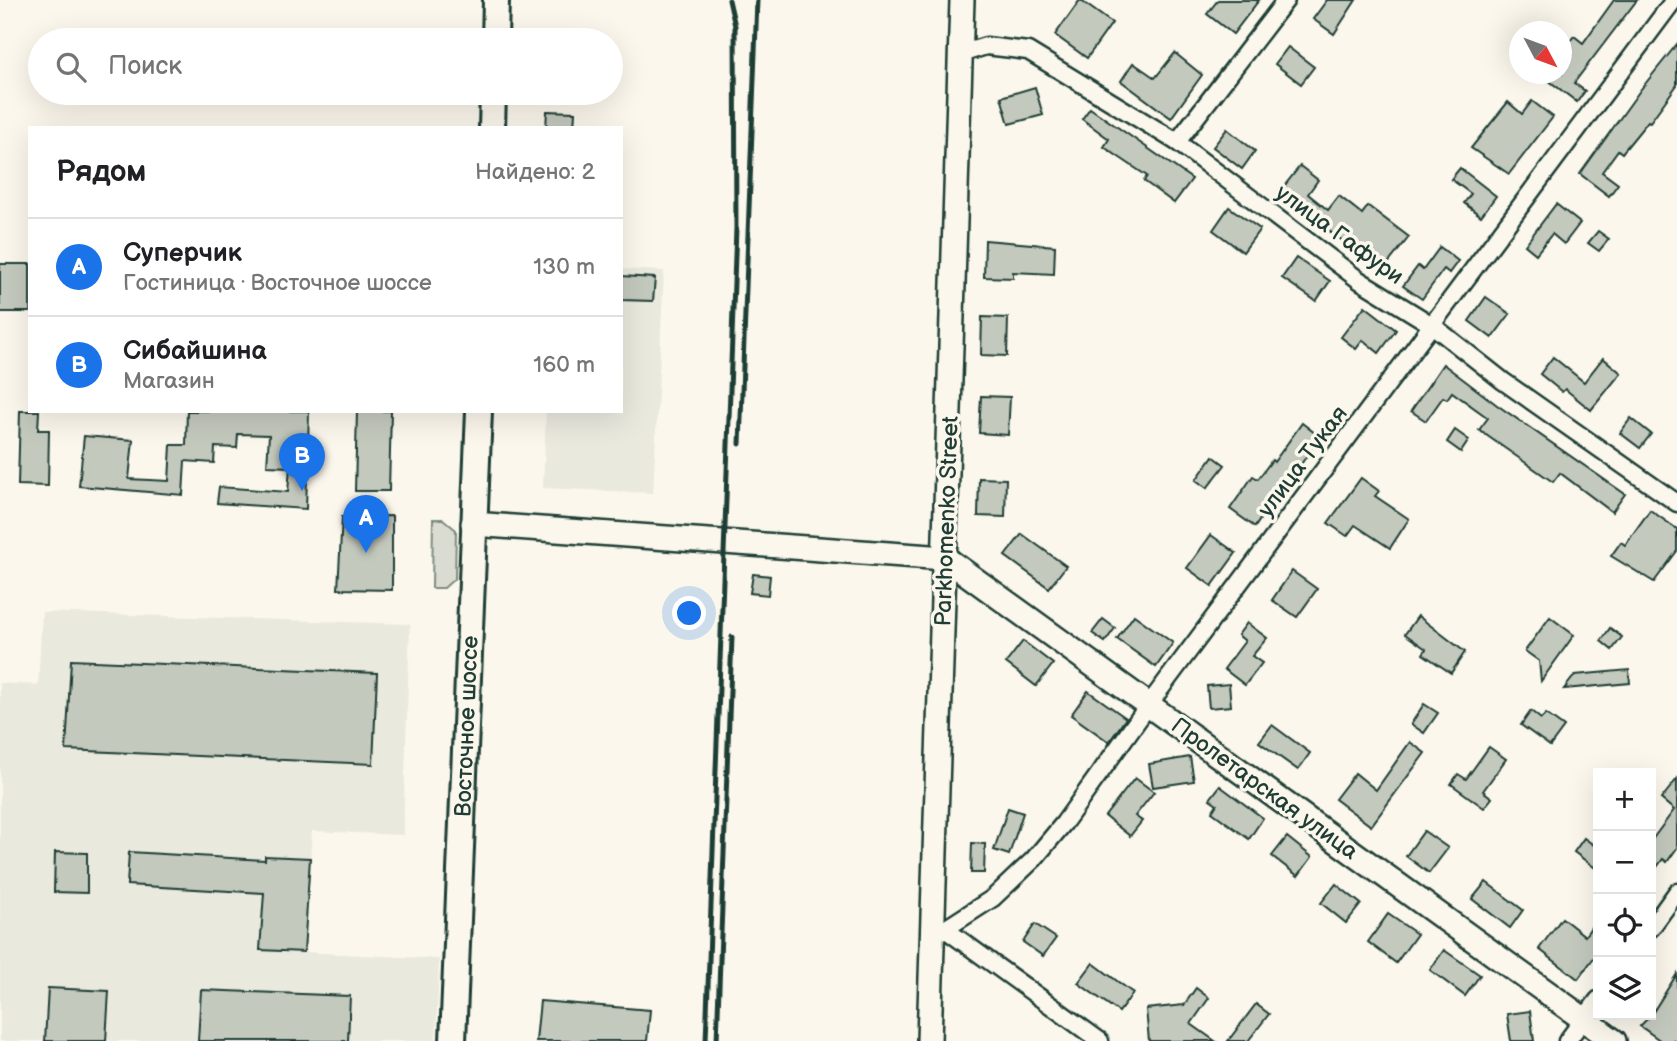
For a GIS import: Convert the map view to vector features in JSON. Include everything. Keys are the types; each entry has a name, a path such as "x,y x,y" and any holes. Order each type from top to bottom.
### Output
{"main road":[{"path":"495,28 496,0"},
{"name":"Parkhomenko Street","path":"929,1041 939,928 945,558 962,0"},
{"path":"492,126 493,105"},
{"name":"Восточное шоссе","path":"453,1041 479,413"},
{"path":"473,524 945,558"},
{"name":"Пролетарская улица","path":"945,558 1150,703 1614,1041"}],"street":[{"path":"1177,142 1286,0"},
{"name":"улица Тукая","path":"939,928 993,898 1034,859 1093,784 1150,703 1674,0"},
{"name":"улица Гафури","path":"960,54 986,46 1028,51 1177,142 1359,280 1432,326 1503,381 1677,503"},
{"path":"1656,921 1677,892"},
{"path":"939,928 1100,1041"},
{"path":"1567,1041 1593,1007"}],"shaded area":[{"path":"623,269 664,271 653,493 543,488 546,413 623,413"},
{"path":"433,519 443,519 456,530 455,578 444,588 432,588"},
{"path":"42,612 410,624 403,835 312,831 304,952 439,959 436,1041 0,1041 0,683 38,685"}],"building":[{"path":"1080,0 1112,23 1087,58 1055,35"},
{"path":"1218,0 1259,0 1233,34 1207,14"},
{"path":"1327,0 1356,0 1334,34 1313,19"},
{"path":"1614,0 1637,0 1574,83 1585,91 1577,102 1553,84 1572,84 1572,39 1574,36 1583,43"},
{"path":"1677,44 1677,85 1650,122 1648,121 1622,153 1618,150 1602,172 1618,184 1609,196 1580,174"},
{"path":"1288,47 1314,67 1301,84 1275,64"},
{"path":"1175,53 1202,75 1171,118 1121,81 1133,63 1155,78"},
{"path":"1035,87 1043,115 1009,124 1001,97"},
{"path":"1532,101 1553,117 1509,174 1471,148 1508,102 1522,114"},
{"path":"1090,108 1192,179 1174,203 1144,181 1147,176 1104,147 1109,139 1082,119"},
{"path":"547,111 575,112 574,126 546,126"},
{"path":"1227,129 1255,151 1242,169 1213,147"},
{"path":"1300,166 1318,180 1308,194 1328,210 1339,196 1362,214 1368,206 1409,237 1383,270 1278,194"},
{"path":"1460,168 1496,196 1481,216 1464,203 1471,194 1451,179"},
{"path":"1556,204 1580,223 1564,244 1552,234 1536,254 1525,245"},
{"path":"1229,207 1260,229 1243,252 1213,230"},
{"path":"1598,231 1609,239 1599,251 1588,243"},
{"path":"985,240 1055,246 1054,274 1013,272 1013,278 984,277"},
{"path":"1440,247 1458,261 1449,273 1444,269 1422,299 1403,286 1418,266 1423,270"},
{"path":"1296,258 1330,281 1316,301 1282,278"},
{"path":"0,264 28,264 28,312 0,312"},
{"path":"623,276 655,278 653,301 623,300"},
{"path":"1486,297 1510,314 1492,338 1469,321"},
{"path":"1365,306 1396,330 1379,353 1363,340 1356,349 1341,337"},
{"path":"982,317 1008,318 1007,356 981,355"},
{"path":"1553,357 1584,382 1603,358 1621,373 1591,410 1565,389 1562,392 1540,374"},
{"path":"1443,364 1625,494 1612,512 1560,473 1553,482 1479,430 1488,418 1452,392 1447,399 1443,397 1426,421 1411,411"},
{"path":"981,396 1010,397 1008,435 979,433"},
{"path":"20,411 39,413 38,430 49,430 48,486 18,485"},
{"path":"187,413 309,413 306,509 217,503 219,487 288,492 290,467 267,466 269,435 238,434 237,448 215,447 214,463 185,461 183,495 79,486 84,436 133,440 129,479 169,481 171,445 186,445"},
{"path":"357,413 391,413 389,491 355,491"},
{"path":"1631,418 1651,434 1640,448 1620,433"},
{"path":"1302,423 1320,437 1299,467 1294,464 1274,491 1278,493 1255,527 1230,509 1253,476 1258,479 1272,460 1274,462"},
{"path":"1455,430 1469,440 1461,452 1447,442"},
{"path":"1213,456 1225,465 1207,488 1196,480"},
{"path":"979,478 1006,479 1005,517 978,516"},
{"path":"1361,478 1379,491 1375,496 1409,519 1390,548 1355,525 1347,536 1328,523"},
{"path":"1650,510 1677,529 1677,551 1654,582 1611,556 1621,542 1625,545"},
{"path":"392,516 392,590 338,589 342,517"},
{"path":"1022,534 1066,566 1049,588 1005,556"},
{"path":"1211,535 1236,553 1212,586 1187,568"},
{"path":"1292,571 1317,589 1297,617 1272,600"},
{"path":"753,574 770,576 768,595 750,593"},
{"path":"1134,615 1173,643 1156,667 1117,639"},
{"path":"1418,616 1465,652 1451,673 1423,654 1426,649 1405,634"},
{"path":"1550,617 1574,635 1541,681 1539,661 1525,651"},
{"path":"1103,619 1115,628 1105,642 1092,633"},
{"path":"1247,623 1267,638 1252,656 1262,663 1245,685 1224,669 1245,641 1238,635"},
{"path":"1610,628 1622,637 1612,650 1601,641"},
{"path":"1023,641 1053,664 1036,686 1006,663"},
{"path":"71,660 377,673 373,764 66,750"},
{"path":"1629,670 1630,683 1564,689 1575,675"},
{"path":"1229,684 1231,706 1209,708 1207,686"},
{"path":"1088,691 1126,718 1109,742 1071,715"},
{"path":"1424,704 1438,713 1424,733 1411,724"},
{"path":"1531,711 1541,719 1546,714 1564,727 1550,746 1521,725"},
{"path":"1272,725 1310,753 1298,770 1259,742"},
{"path":"1410,742 1425,753 1371,826 1335,799 1355,773 1376,790"},
{"path":"1489,747 1506,759 1483,791 1492,798 1484,808 1451,784 1458,774 1466,779"},
{"path":"1190,757 1194,781 1153,787 1149,764"},
{"path":"1135,778 1154,792 1135,816 1142,821 1130,836 1105,816"},
{"path":"1677,779 1677,848 1667,862 1663,859 1656,868 1656,834 1674,810 1661,799"},
{"path":"1220,786 1263,818 1249,839 1212,812 1217,804 1210,799"},
{"path":"1008,808 1023,813 1009,855 994,850"},
{"path":"1424,831 1448,848 1429,873 1406,856"},
{"path":"1287,837 1312,857 1298,876 1272,856"},
{"path":"1584,838 1593,844 1593,866 1574,852"},
{"path":"972,843 985,844 984,873 971,873"},
{"path":"55,852 87,853 87,893 54,892"},
{"path":"129,852 265,860 265,856 310,858 304,952 260,950 264,893 127,885"},
{"path":"1486,882 1523,910 1510,928 1472,899"},
{"path":"1336,884 1361,904 1346,923 1321,903"},
{"path":"1388,914 1417,934 1396,963 1368,942"},
{"path":"1562,918 1585,936 1593,924 1593,959 1578,979 1539,949"},
{"path":"1035,924 1056,938 1043,956 1023,942"},
{"path":"1444,950 1480,975 1465,996 1430,970"},
{"path":"1093,963 1133,993 1119,1012 1078,983"},
{"path":"1677,974 1677,1041 1661,1041 1640,1026 1646,1020 1656,1020 1656,1007"},
{"path":"48,988 109,991 106,1041 45,1041"},
{"path":"1196,988 1209,998 1191,1024 1215,1041 1149,1041 1146,1009 1184,1005"},
{"path":"201,990 350,996 348,1041 198,1041"},
{"path":"540,1001 650,1010 647,1041 536,1041"},
{"path":"1256,1004 1269,1014 1248,1041 1228,1041"},
{"path":"1530,1011 1534,1041 1511,1041 1507,1014"}],"railway":[{"path":"706,1041 736,228 735,26 729,0"},
{"path":"740,444 757,0"},
{"path":"717,1041 732,637"}],"place":[{"name":"Сибайшина","path":"302,491"},
{"name":"Суперчик","path":"366,553"}]}
